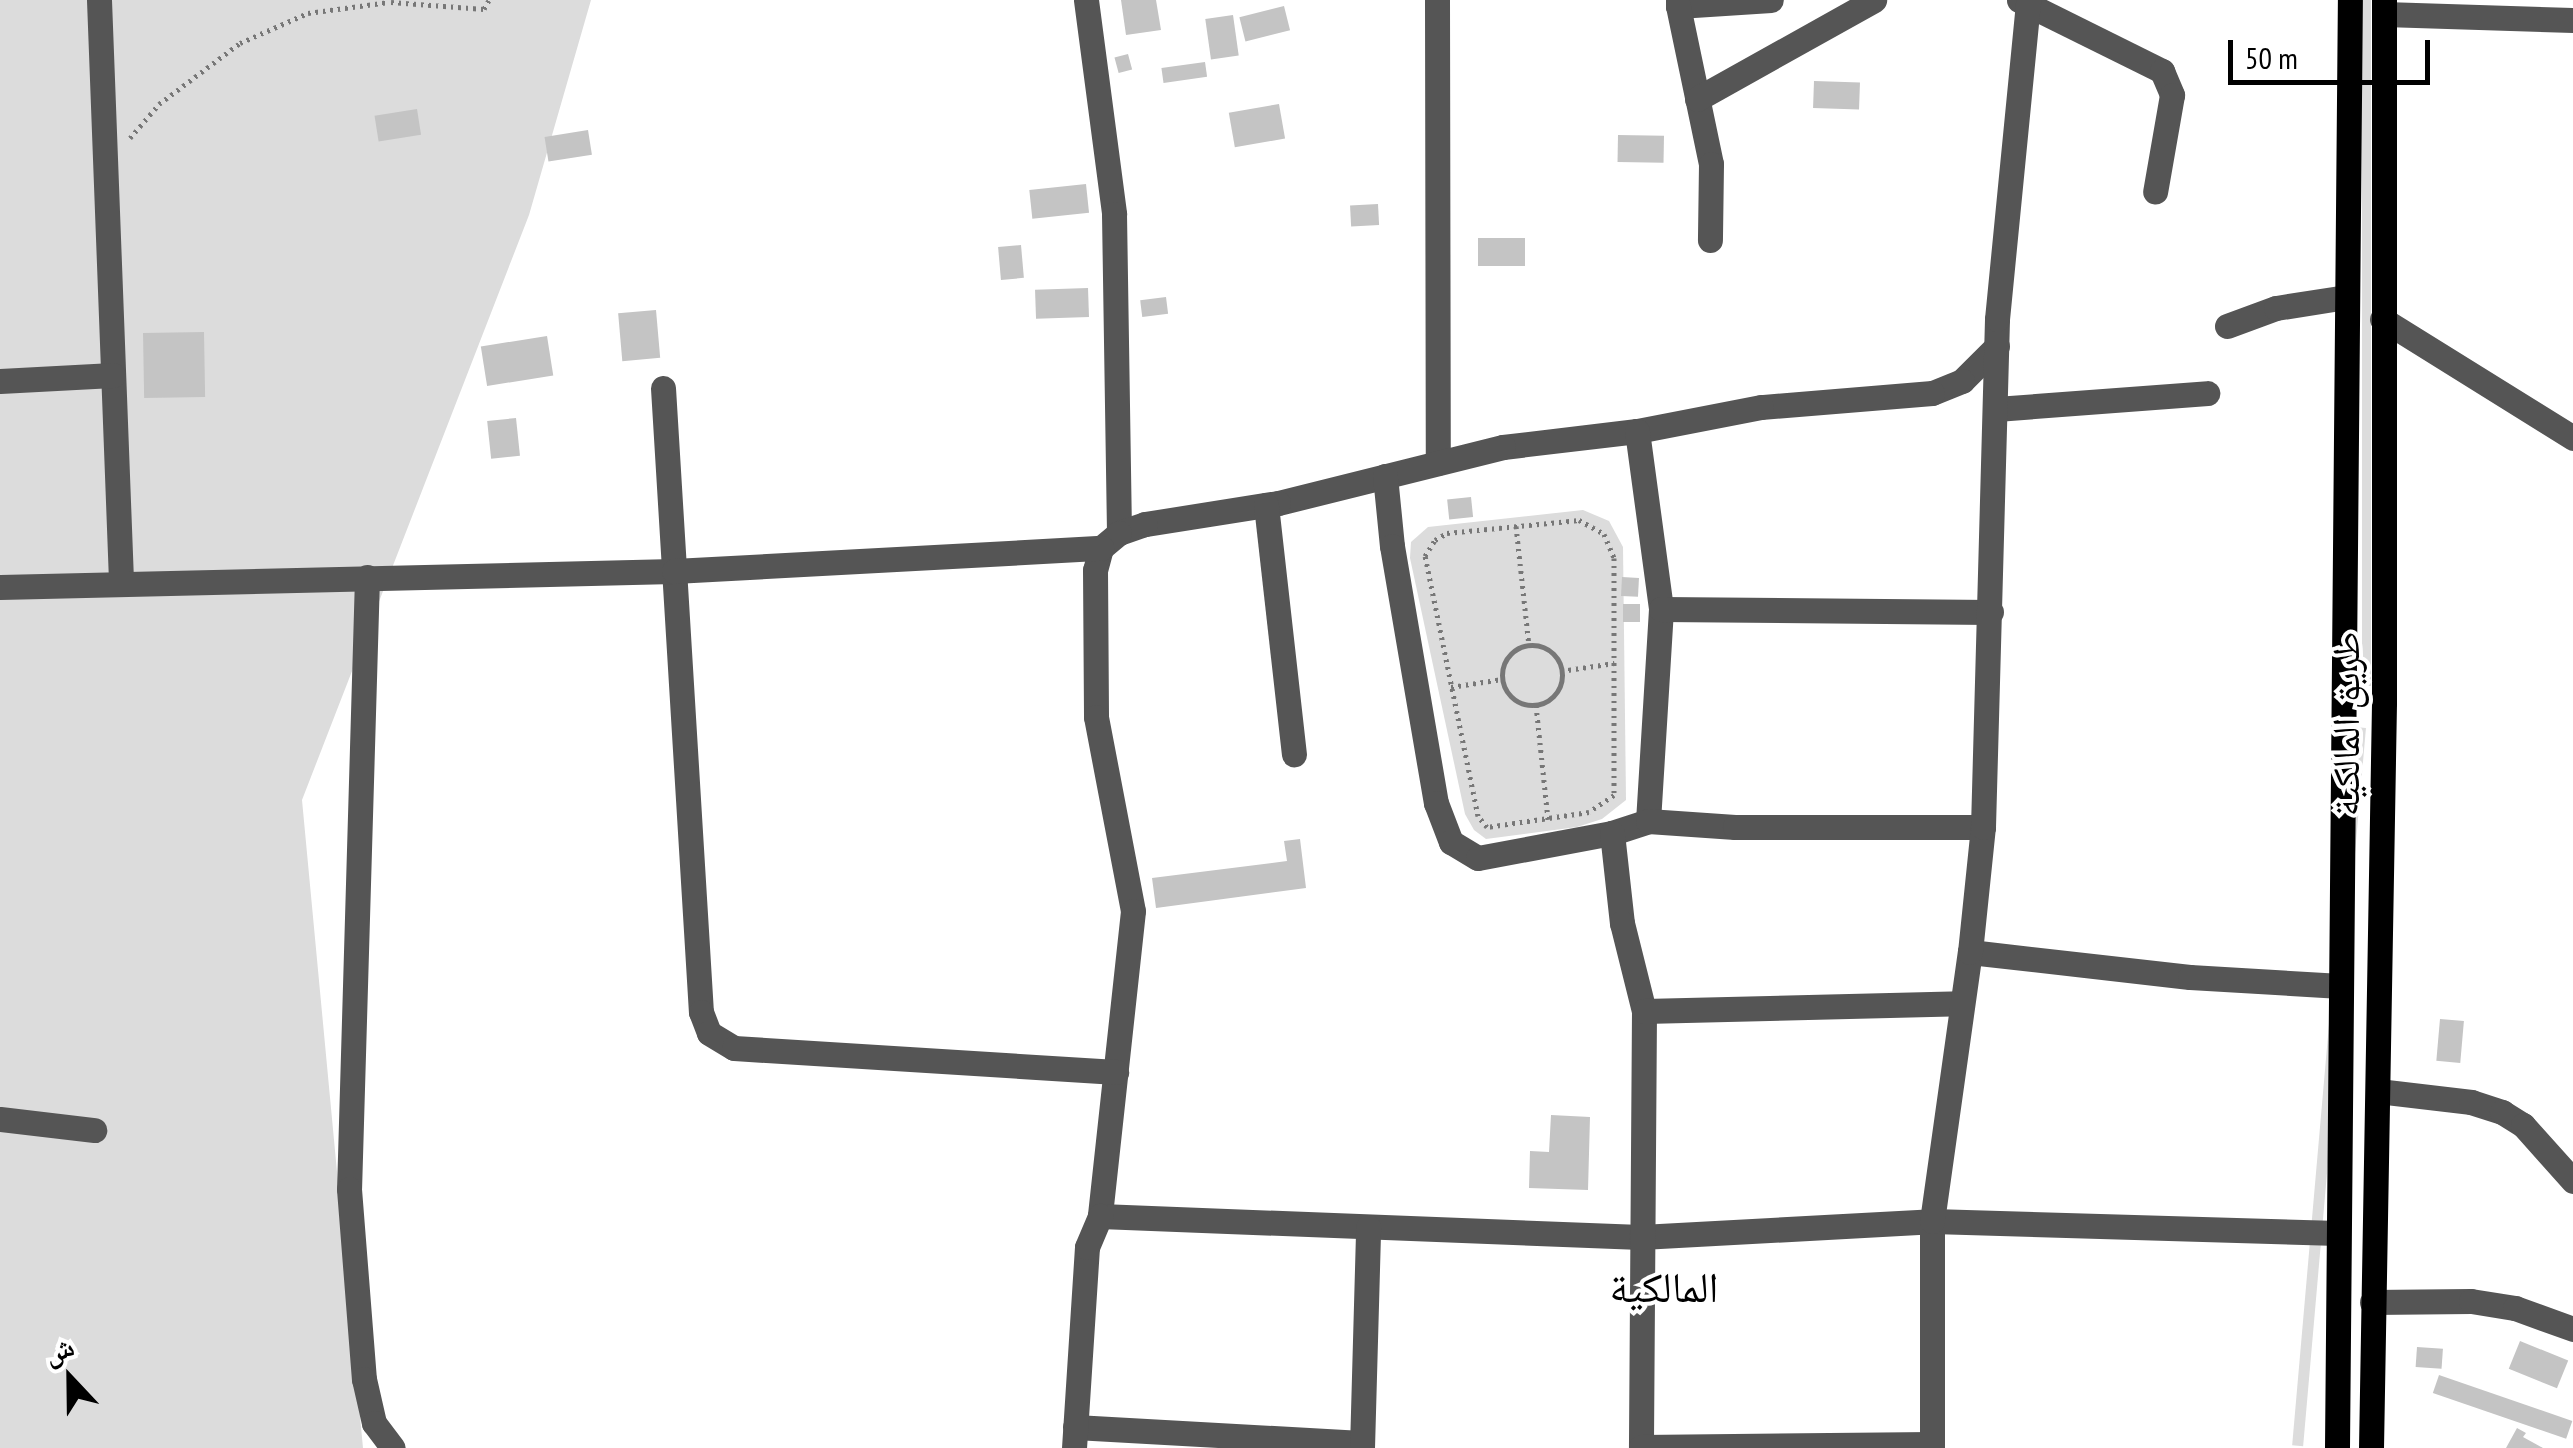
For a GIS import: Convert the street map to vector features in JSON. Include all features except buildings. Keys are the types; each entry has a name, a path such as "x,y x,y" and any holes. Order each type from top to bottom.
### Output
{"main road":[{"name":"طريق المالكية","path":"2337,1448 2340,701 2350,0"},
{"name":"طريق المالكية","path":"2370,1448 2384,702 2384,7"},
{"path":"2340,701 2384,702"}],"street":[{"path":"99,0 121,581"},
{"path":"1086,0 1114,214 1110,541 1095,570 1096,717 1133,911 1100,1216 1087,1246 1075,1438 1362,1446 1368,1227"},
{"path":"1437,0 1438,463"},
{"path":"1710,240 1711,164 1678,3 1771,0"},
{"path":"1697,98 1874,0"},
{"path":"2019,0 2028,0 2162,71 2172,96 2155,192"},
{"path":"1612,832 1622,922 1644,1011 1641,1448 1932,1446 1932,1221 1970,952 1983,827 1997,346 2028,0"},
{"path":"2384,7 2573,20"},
{"path":"2227,326 2276,308 2346,297"},
{"path":"2382,319 2573,438"},
{"path":"0,586 674,571 1110,541 1145,524 1266,505 1504,447 1637,431 1760,407 1932,394 1962,381 1997,346"},
{"path":"0,380 113,375"},
{"path":"663,388 701,1012 709,1033 734,1048 1116,1072"},
{"path":"1996,409 2208,393"},
{"path":"1637,431 1661,609 1648,820"},
{"path":"1385,476 1392,546 1436,803 1451,842 1478,858 1612,832 1648,820 1735,827 1983,827"},
{"path":"1266,505 1294,754"},
{"path":"367,576 349,1189 364,1379 374,1423 393,1448"},
{"path":"1661,609 1990,612"},
{"path":"1970,952 2190,977 2341,986"},
{"path":"1644,1011 1960,1003"},
{"path":"2378,1092 2470,1102 2502,1112 2523,1126 2573,1181"},
{"path":"0,1119 94,1130"},
{"path":"1100,1216 1641,1238 1932,1221 2338,1233"},
{"path":"2372,1302 2470,1301 2515,1308 2569,1327 2573,1299"}],"path":[{"path":"105,166 159,104 240,43 308,13 390,1 484,9 488,0"},
{"path":"1580,520 1604,534 1614,558 1614,796 1589,812 1494,829 1482,823 1424,560 1427,551 1447,534 1516,526 1580,520"},
{"path":"1516,526 1529,646"},
{"path":"1502,679 1512,653 1529,646 1546,649 1561,671"},
{"path":"1561,671 1614,663"},
{"path":"1502,679 1518,702 1536,705 1552,696 1561,671"},
{"path":"1451,687 1502,679"},
{"path":"1536,705 1548,819"}],"shaded area":[{"path":"0,0 591,0 529,215 302,800 363,1448 0,1448"},
{"path":"2362,0 2371,0 2371,686 2362,686"},
{"path":"1583,510 1609,521 1623,547 1626,800 1602,819 1577,827 1486,839 1474,830 1465,814 1410,558 1411,542 1428,527"},
{"path":"2355,727 2366,728 2303,1446 2292,1445"}],"district":[{"name":"المالكية","path":"1664,1287"}]}
